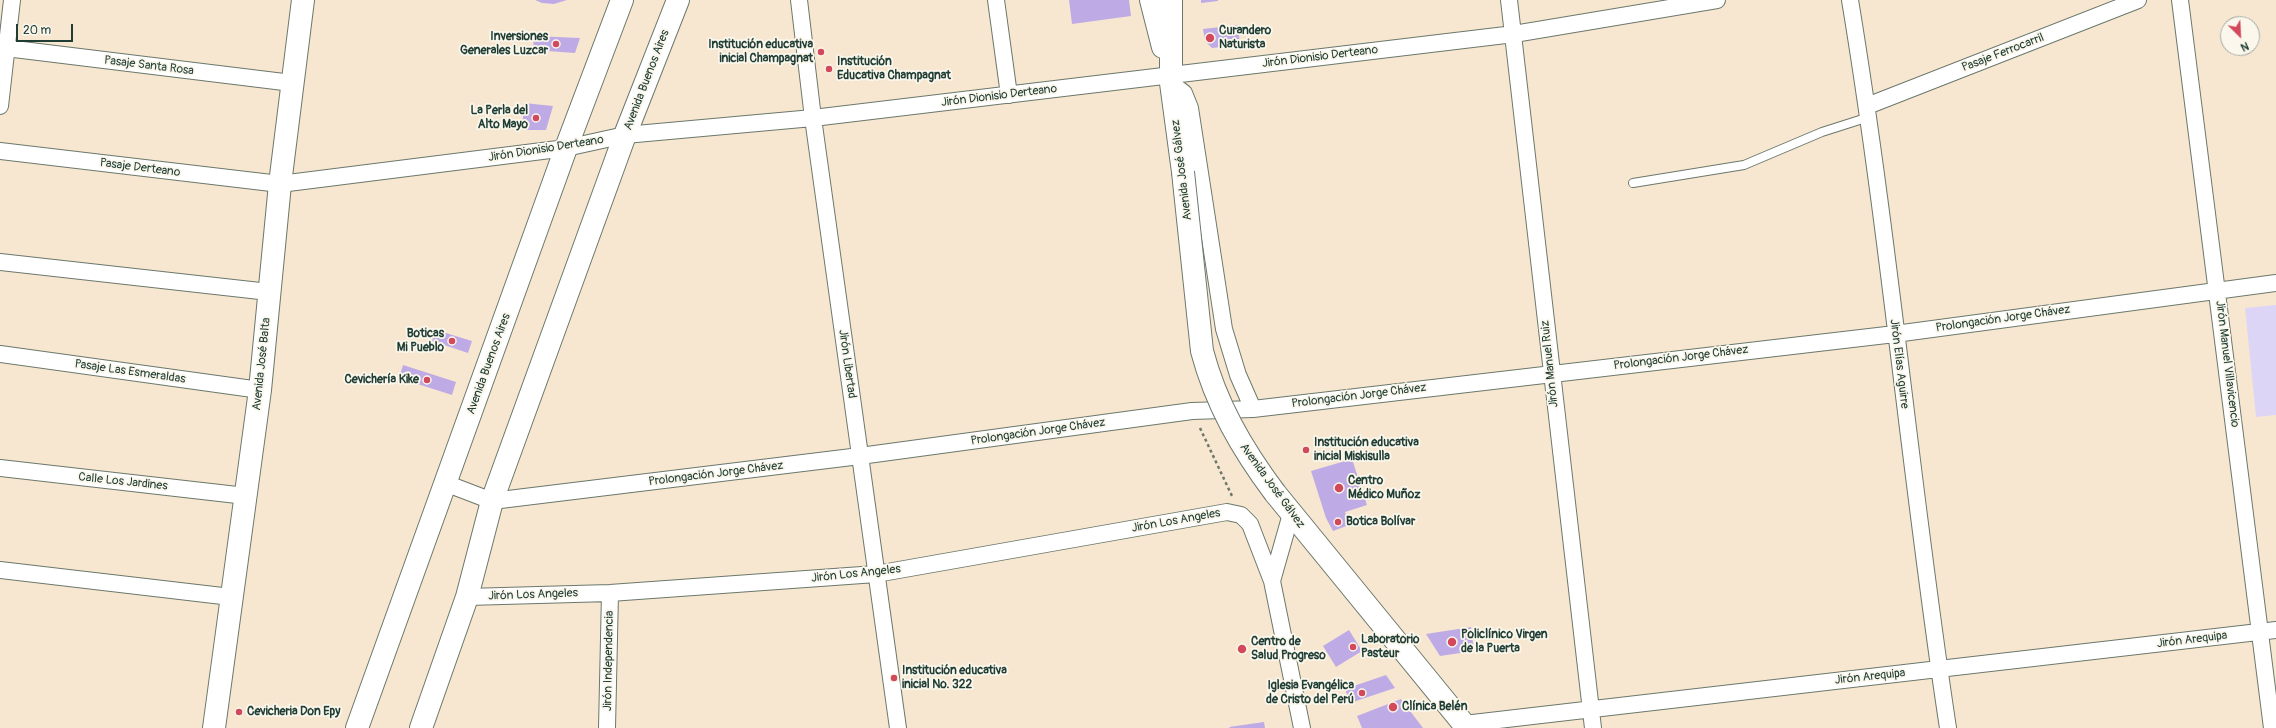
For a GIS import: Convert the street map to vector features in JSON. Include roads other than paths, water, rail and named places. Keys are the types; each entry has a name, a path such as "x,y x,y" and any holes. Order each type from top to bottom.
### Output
{"main road":[{"name":"Avenida José Balta","path":"214,728 260,390 280,184 303,0"},
{"name":"Avenida Buenos Aires","path":"357,728 566,148 622,0"},
{"name":"Avenida Buenos Aires","path":"421,728 467,597 492,501 625,135 678,0"},
{"name":"Avenida José Gálvez","path":"1150,0 1170,79 1183,172 1202,351 1209,377 1218,400 1238,440 1275,493 1466,726"},
{"name":"Avenida José Gálvez","path":"1170,79 1171,0"}],"street":[{"path":"0,106 12,0"},
{"name":"Jirón Libertad","path":"799,0 813,118 898,728"},
{"path":"996,0 1009,95"},
{"name":"Jirón Manuel Ruiz","path":"1509,0 1593,728"},
{"name":"Jirón Dionisio Derteano","path":"280,184 566,148 625,135 813,118 1009,95 1170,79 1514,34 1717,0"},
{"name":"Jirón Elías Aguirre","path":"1850,0 1868,112 1895,334 1948,728"},
{"name":"Pasaje Ferrocarril","path":"1868,112 2138,0"},
{"name":"Jirón Manuel Villavicencio","path":"2180,0 2217,291 2268,631 2272,728"},
{"name":"Pasaje Santa Rosa","path":"6,48 292,83"},
{"path":"1170,79 1184,93 1190,108 1224,329 1238,375 1253,409"},
{"name":"Pasaje Derteano","path":"0,151 280,184"},
{"path":"0,262 269,292"},
{"name":"Prolongación Jorge Chávez","path":"445,484 492,501 860,456 1192,411 1253,409 1895,334 2276,283"},
{"name":"Pasaje Las Esmeraldas","path":"0,354 260,390"},
{"name":"Calle Los Jardines","path":"0,468 246,496"},
{"name":"Jirón Los Angeles","path":"467,597 610,593 876,574 1227,512 1241,515 1250,524 1272,581"},
{"path":"1291,514 1272,581 1302,728"},
{"path":"0,570 231,597"},
{"name":"Jirón Independencia","path":"608,728 610,593"},
{"name":"Jirón Arequipa","path":"1466,726 1590,708 2268,631"}],"lane":[{"path":"1633,183 1744,165 1868,112"}],"place":[{"name":"Curandero Naturista","path":"1210,38"},
{"name":"Inversiones Generales Luzcar","path":"556,44"},
{"name":"Institución educativa inicial Champagnat","path":"821,52"},
{"name":"Institución Educativa Champagnat","path":"829,69"},
{"name":"La Perla del Alto Mayo","path":"536,118"},
{"name":"Boticas Mi Pueblo","path":"452,341"},
{"name":"Cevichería Kike","path":"427,380"},
{"name":"Institución educativa inicial Miskisulla","path":"1306,450"},
{"name":"Centro Médico Muñoz","path":"1339,488"},
{"name":"Botica Bolívar","path":"1338,522"},
{"name":"Policlínico Virgen de la Puerta","path":"1452,642"},
{"name":"Laboratorio Pasteur","path":"1353,647"},
{"name":"Centro de Salud Progreso","path":"1242,649"},
{"name":"Institución educativa inicial No. 322","path":"894,678"},
{"name":"Iglesia Evangélica de Cristo del Perú","path":"1362,693"},
{"name":"Clínica Belén","path":"1393,707"},
{"name":"Cevicheria Don Epy","path":"239,712"}]}
